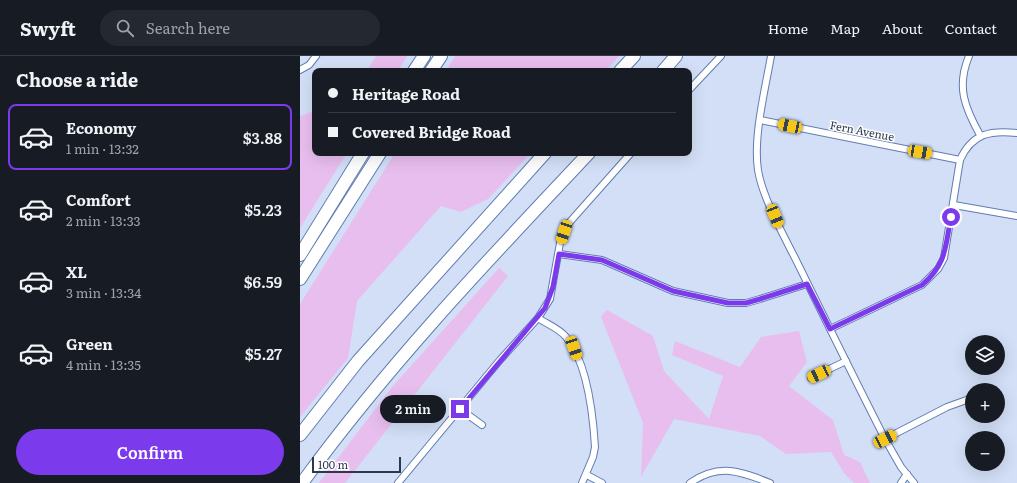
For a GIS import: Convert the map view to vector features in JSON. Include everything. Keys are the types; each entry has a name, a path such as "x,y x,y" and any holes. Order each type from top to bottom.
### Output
{"highway":[{"path":"416,68 424,56"},
{"path":"433,68 440,56"},
{"path":"623,68 634,56"},
{"path":"665,68 676,56"},
{"path":"300,255 361,156"},
{"path":"300,279 378,156"},
{"path":"300,435 358,361 541,156"},
{"path":"302,483 380,384 435,319 586,156"}],"street":[{"path":"300,70 309,65 316,56"},
{"path":"692,87 721,56"},
{"path":"771,56 760,120 758,170 762,186 779,227 885,439 914,483"},
{"path":"969,56 965,67 964,103 980,135"},
{"name":"Fern Avenue","path":"760,120 960,160"},
{"path":"830,329 922,285 931,277 944,258 954,205 960,160 964,151 980,135 991,132 1017,133"},
{"path":"398,483 538,318 550,299 560,243 568,224 628,156"},
{"path":"954,205 1017,216"},
{"path":"559,254 602,260 673,291 728,303 753,301 807,284"},
{"path":"538,318 565,335 574,348 584,377 595,447 593,457 582,483"},
{"path":"811,378 846,361"},
{"path":"885,439 947,407 965,401"},
{"path":"460,409 482,425"},
{"path":"690,483 707,474 731,470 744,472 770,483"},
{"path":"901,483 907,474"},
{"path":"586,475 602,483"}],"shaded area":[{"path":"376,56 407,56 400,68 369,68"},
{"path":"455,56 619,56 609,68 448,68"},
{"path":"312,112 312,156 345,156 300,228 300,116"},
{"path":"393,156 528,156 488,199 461,212 441,206 357,301 348,358 300,417 300,304"},
{"path":"499,268 508,276 345,483 319,483 392,387"},
{"path":"607,310 653,336 664,371 709,419 723,376 672,355 675,341 740,367 761,337 799,331 807,362 789,386 833,420 844,455 860,462 870,483 854,483 844,473 831,452 786,454 760,436 674,419 641,477 643,423 601,317"}],"route":[{"path":"460,409 545,308 550,299 559,254 602,260 612,263 628,272 673,291 704,299 728,303 746,303 807,284 830,329 879,307 922,285 931,277 938,269 944,258 951,217"}]}
